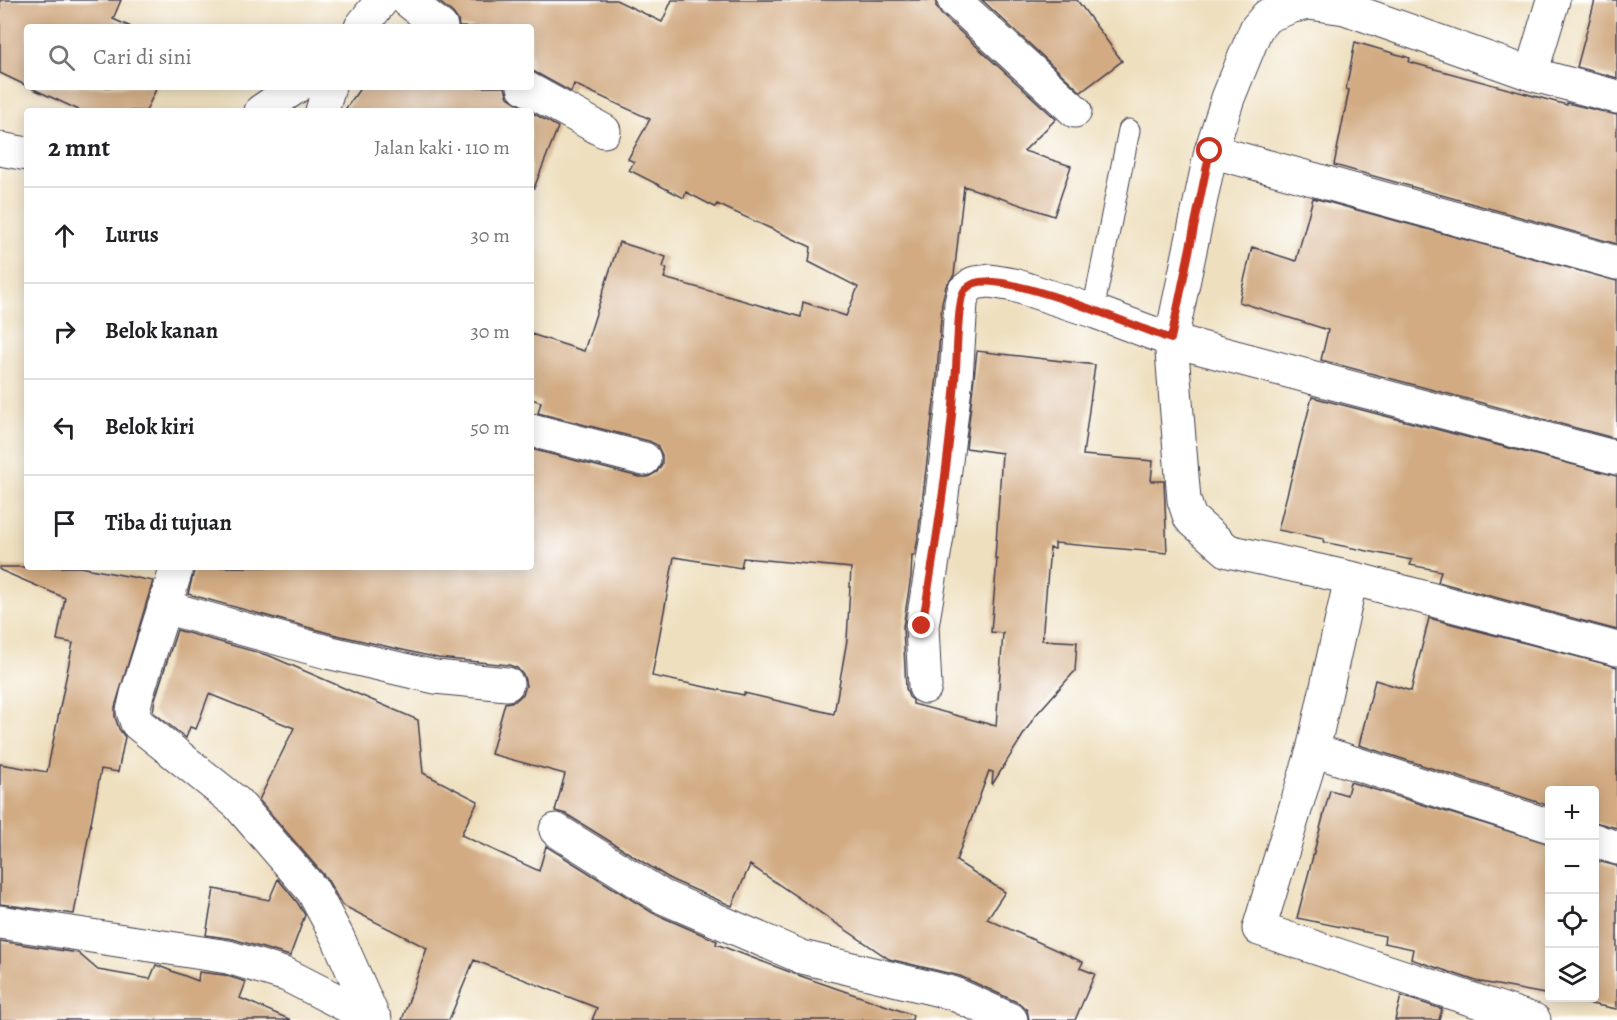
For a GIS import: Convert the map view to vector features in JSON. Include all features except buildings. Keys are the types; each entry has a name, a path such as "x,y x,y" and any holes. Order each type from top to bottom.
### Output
{"street":[{"path":"364,24 382,0"},
{"path":"407,0 437,24"},
{"path":"954,0 1076,111"},
{"path":"1531,74 1553,0"},
{"path":"1617,97 1531,74 1345,8 1309,3 1293,6 1267,16 1256,29 1228,98 1210,151 1171,339 1184,500 1190,518 1228,551 1351,578 1617,649"},
{"path":"265,108 292,90"},
{"path":"323,108 328,90"},
{"path":"529,90 604,131"},
{"path":"0,149 24,153"},
{"path":"1210,151 1617,263"},
{"path":"925,687 922,626 937,536 956,378 961,303 964,291 974,283 990,281 1014,285 1093,310 1171,339 1617,458"},
{"path":"534,431 644,459"},
{"path":"176,570 137,694 133,711 137,723 237,802 313,891 338,938 375,1020"},
{"path":"1351,578 1313,750 1259,929 1534,1020"},
{"path":"165,607 327,651 435,677 507,684"},
{"path":"1313,750 1545,824"},
{"path":"556,830 663,897 802,957 952,993 1011,1020"},
{"path":"1599,842 1617,848"},
{"path":"0,922 228,957 287,975 375,1020"}],"lane":[{"path":"1093,310 1129,130"}],"route":[{"path":"922,626 937,536 964,291 974,283 990,281 1014,285 1093,310 1171,339 1210,151"}]}
